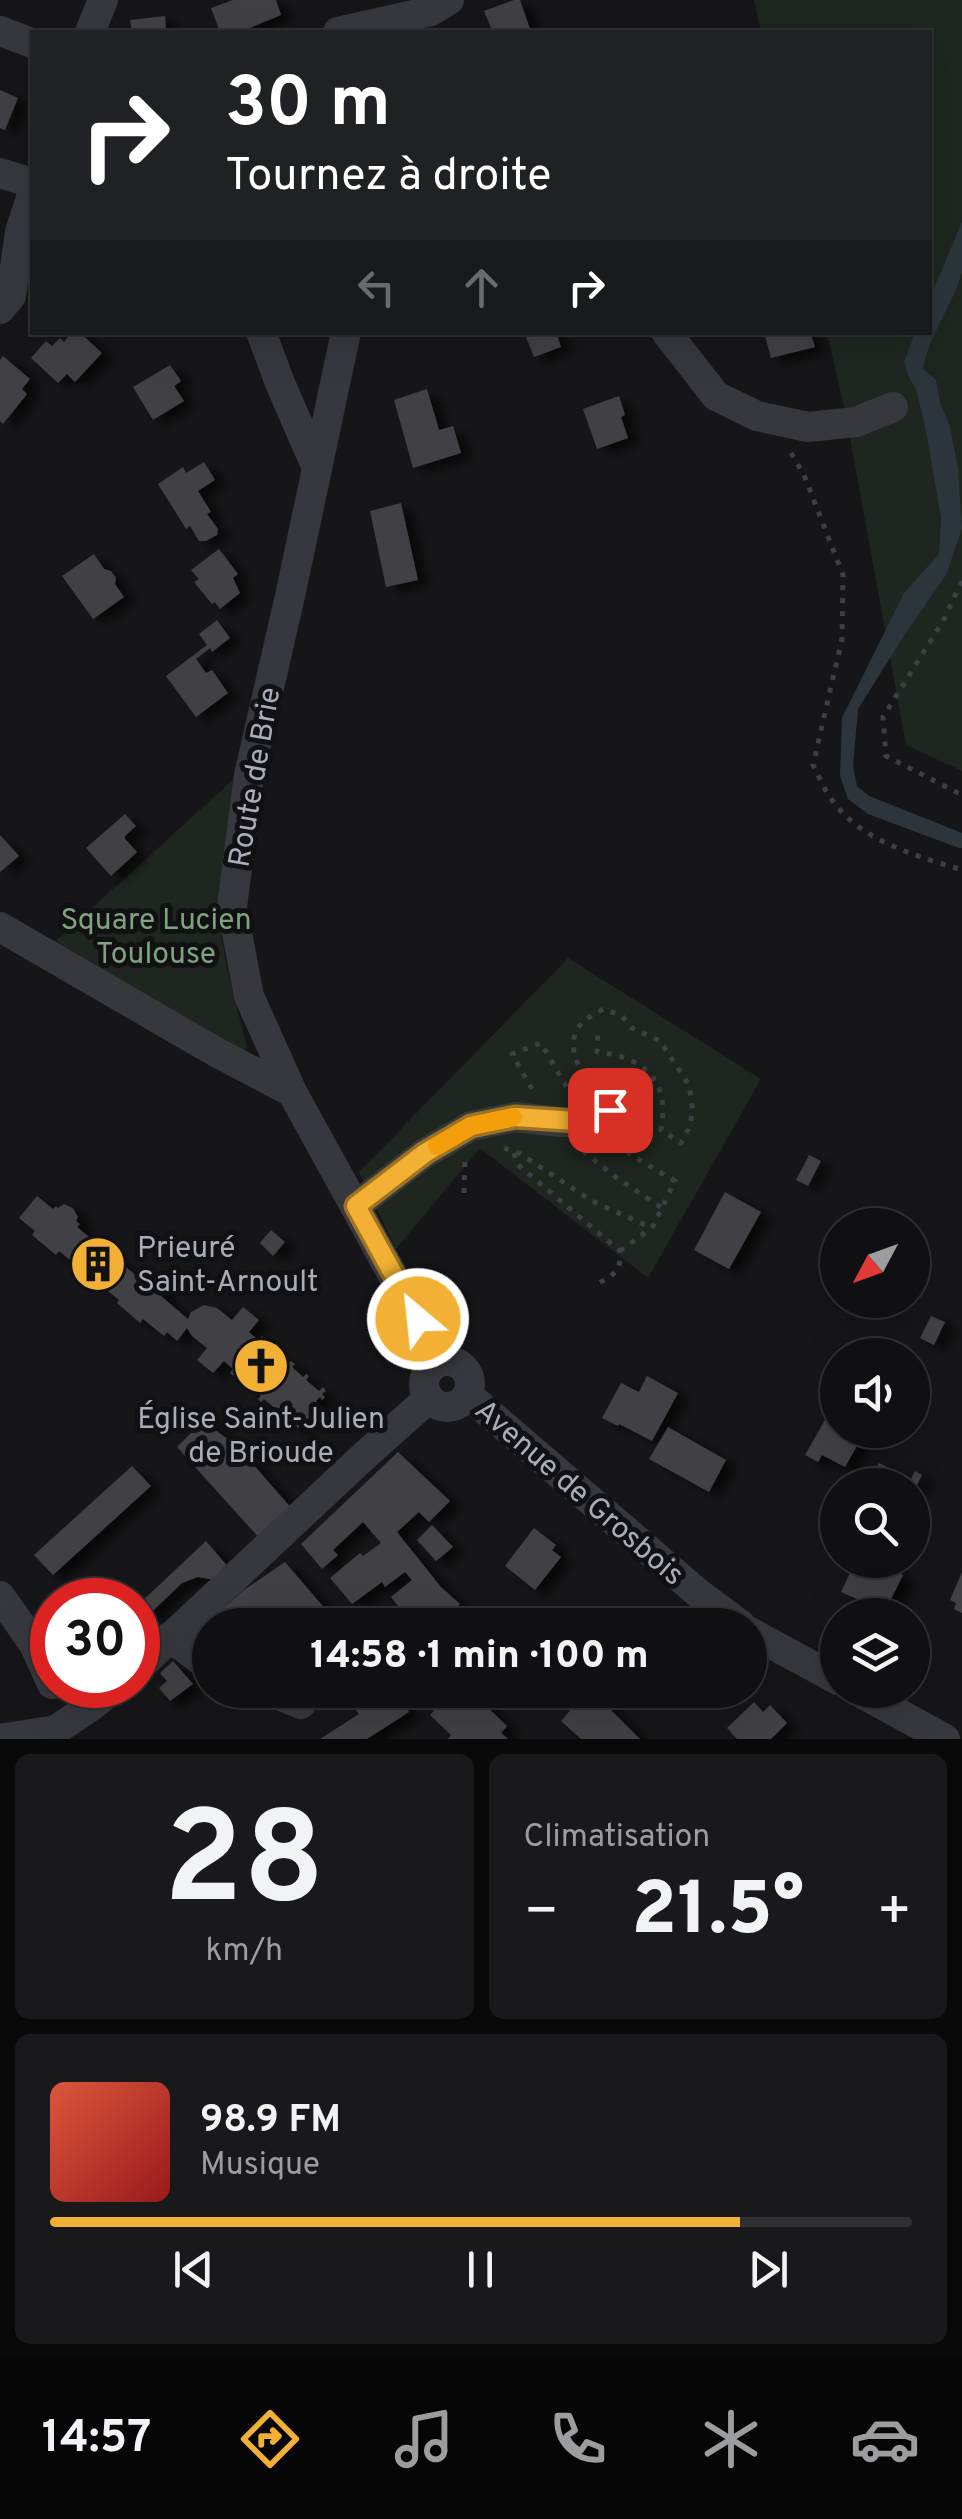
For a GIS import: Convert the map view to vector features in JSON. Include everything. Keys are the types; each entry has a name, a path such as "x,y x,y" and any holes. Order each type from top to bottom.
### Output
{"street":[{"path":"91,30 103,0"},
{"path":"349,30 440,14"},
{"path":"0,30 30,42"},
{"path":"0,173 30,181"},
{"path":"0,309 11,296 20,232 30,200"},
{"path":"262,335 316,466"},
{"name":"Route de Brie","path":"345,335 248,776 232,907 249,996 292,1092 438,1362"},
{"path":"668,335 716,396 757,416 808,427 856,422 893,407"},
{"path":"0,927 292,1092"},
{"path":"356,1206 425,1153 471,1126 515,1117 592,1122 610,1110"},
{"path":"438,1362 457,1362 468,1372 468,1395 449,1407 434,1404 425,1392 427,1371 438,1362"},
{"name":"Avenue de Grosbois","path":"468,1395 717,1608"},
{"path":"160,1646 429,1398"},
{"path":"0,1596 30,1638"},
{"path":"169,1637 192,1654"},
{"path":"767,1641 820,1670"},
{"path":"0,1739 63,1730 89,1708"},
{"path":"889,1708 945,1739"}],"path":[{"path":"770,419 804,475 843,576 842,639 813,765 831,800 858,829 906,852 962,870"},
{"path":"962,581 943,621 883,717 886,756 962,795"},
{"path":"598,1032 597,1052 631,1059 646,1069 661,1092 664,1111 660,1130 681,1143 692,1112 689,1086 660,1041 632,1028 622,1016 604,1008 588,1016 574,1032 572,1048 593,1092 610,1110"},
{"path":"514,1152 517,1164 620,1251 618,1272 596,1284"},
{"path":"620,1251 652,1228"}],"green space":[{"path":"754,0 962,0 962,771 906,745 827,335 932,335 932,30 761,30"},
{"name":"Square Lucien Toulouse","path":"236,777 219,918 247,1048 242,1051 59,953 57,940"},
{"path":"568,958 761,1079 648,1278 480,1148 396,1249 359,1172"}],"shaded area":[{"path":"962,222 962,271 923,369 936,380 950,426 962,528 946,575 858,709 853,766 857,786 869,796 962,833 962,848 868,814 848,799 840,776 842,718 904,593 939,554 941,517 925,426 904,362 914,335 932,335 932,292"}],"building":[{"path":"233,0 276,0 281,15 245,30 219,30 211,8"},
{"path":"520,0 530,30 492,30 484,11"},
{"path":"165,16 166,30 132,30 130,20"},
{"path":"0,90 18,98 5,130 0,128"},
{"path":"70,335 82,335 102,353 75,382 67,374 58,383 31,358 46,341 52,346 60,338 64,342"},
{"path":"525,335 557,335 561,347 534,357"},
{"path":"765,335 811,335 815,347 771,358"},
{"path":"3,356 30,379 22,389 27,394 3,424 0,360"},
{"path":"170,365 181,381 174,386 184,401 153,420 133,387"},
{"path":"427,389 439,430 453,426 461,453 413,468 394,400"},
{"path":"619,396 628,438 597,449 583,409"},
{"path":"204,462 215,480 198,491 218,529 217,535 199,541 190,526 186,529 158,484 183,467 186,473"},
{"path":"401,503 418,580 386,587 370,511"},
{"path":"219,549 238,574 233,578 240,593 220,609 194,582 199,579 191,570"},
{"path":"94,554 116,578 115,584 124,597 93,619 62,576"},
{"path":"217,620 230,638 196,659 206,673 212,670 228,693 196,717 166,676 207,645 199,634"},
{"path":"125,814 136,826 125,839 137,852 111,876 86,848"},
{"path":"0,835 19,856 0,872"},
{"path":"809,1155 821,1161 808,1186 796,1180"},
{"path":"725,1192 761,1212 729,1269 694,1250"},
{"path":"37,1196 53,1209 64,1204 73,1208 80,1224 77,1227 138,1277 157,1274 162,1283 161,1296 188,1319 191,1312 204,1305 217,1308 232,1320 243,1307 259,1320 249,1332 258,1340 262,1336 262,1343 273,1353 277,1350 277,1355 288,1364 295,1364 292,1367 303,1377 309,1376 306,1380 319,1391 323,1387 325,1397 316,1401 322,1407 308,1423 302,1418 301,1425 293,1430 293,1423 279,1411 276,1415 276,1409 264,1399 261,1402 261,1396 250,1386 247,1390 244,1387 248,1382 237,1372 234,1376 230,1373 233,1369 224,1361 213,1373 197,1360 207,1348 187,1328 177,1341 143,1319 140,1323 117,1303 119,1300 59,1251 56,1255 32,1235 35,1231 19,1218"},
{"path":"271,1230 285,1242 273,1256 260,1243"},
{"path":"930,1318 945,1322 934,1345 930,1338 920,1338"},
{"path":"647,1376 678,1393 652,1441 602,1418 621,1383 639,1392"},
{"path":"203,1421 237,1446 294,1511 261,1540 177,1447"},
{"path":"668,1427 726,1460 709,1492 649,1459"},
{"path":"820,1429 820,1448 856,1448 845,1467 822,1455 818,1462 805,1455"},
{"path":"398,1452 450,1501 429,1522 419,1512 397,1532 441,1587 460,1604 457,1608 400,1608 391,1597 412,1580 405,1572 385,1587 382,1582 352,1604 330,1578 360,1553 363,1556 381,1543 363,1522 333,1550 338,1555 322,1569 301,1544"},
{"path":"132,1466 151,1486 53,1575 34,1555"},
{"path":"432,1525 453,1547 436,1561 417,1540"},
{"path":"534,1528 556,1545 552,1550 561,1557 535,1590 505,1566"},
{"path":"206,1541 229,1568 215,1580 198,1577 182,1583 160,1604 160,1584"},
{"path":"285,1562 324,1608 224,1608"},
{"path":"962,1572 962,1613 954,1609 956,1603 950,1600"},
{"path":"848,1578 902,1578 892,1598 855,1598 841,1592"},
{"path":"173,1661 192,1685 170,1701 160,1689 167,1681 160,1673"},
{"path":"770,1705 787,1723 771,1739 737,1739 727,1728 748,1708 763,1712"},
{"path":"354,1708 406,1708 409,1712 367,1739 320,1739 359,1714"},
{"path":"431,1708 488,1708 507,1726 501,1733 508,1739 448,1739 451,1735 430,1715 434,1711"},
{"path":"572,1708 609,1708 640,1739 581,1739 561,1721"}],"slow traffic":[{"path":"437,1146 471,1126 513,1117"}],"place":[{"name":"Prieuré Saint-Arnoult","path":"98,1264"},
{"name":"Église Saint-Julien de Brioude","path":"261,1366"}],"route":[{"path":"418,1319 356,1206 425,1153 471,1126 515,1117 592,1122 610,1110"}]}
